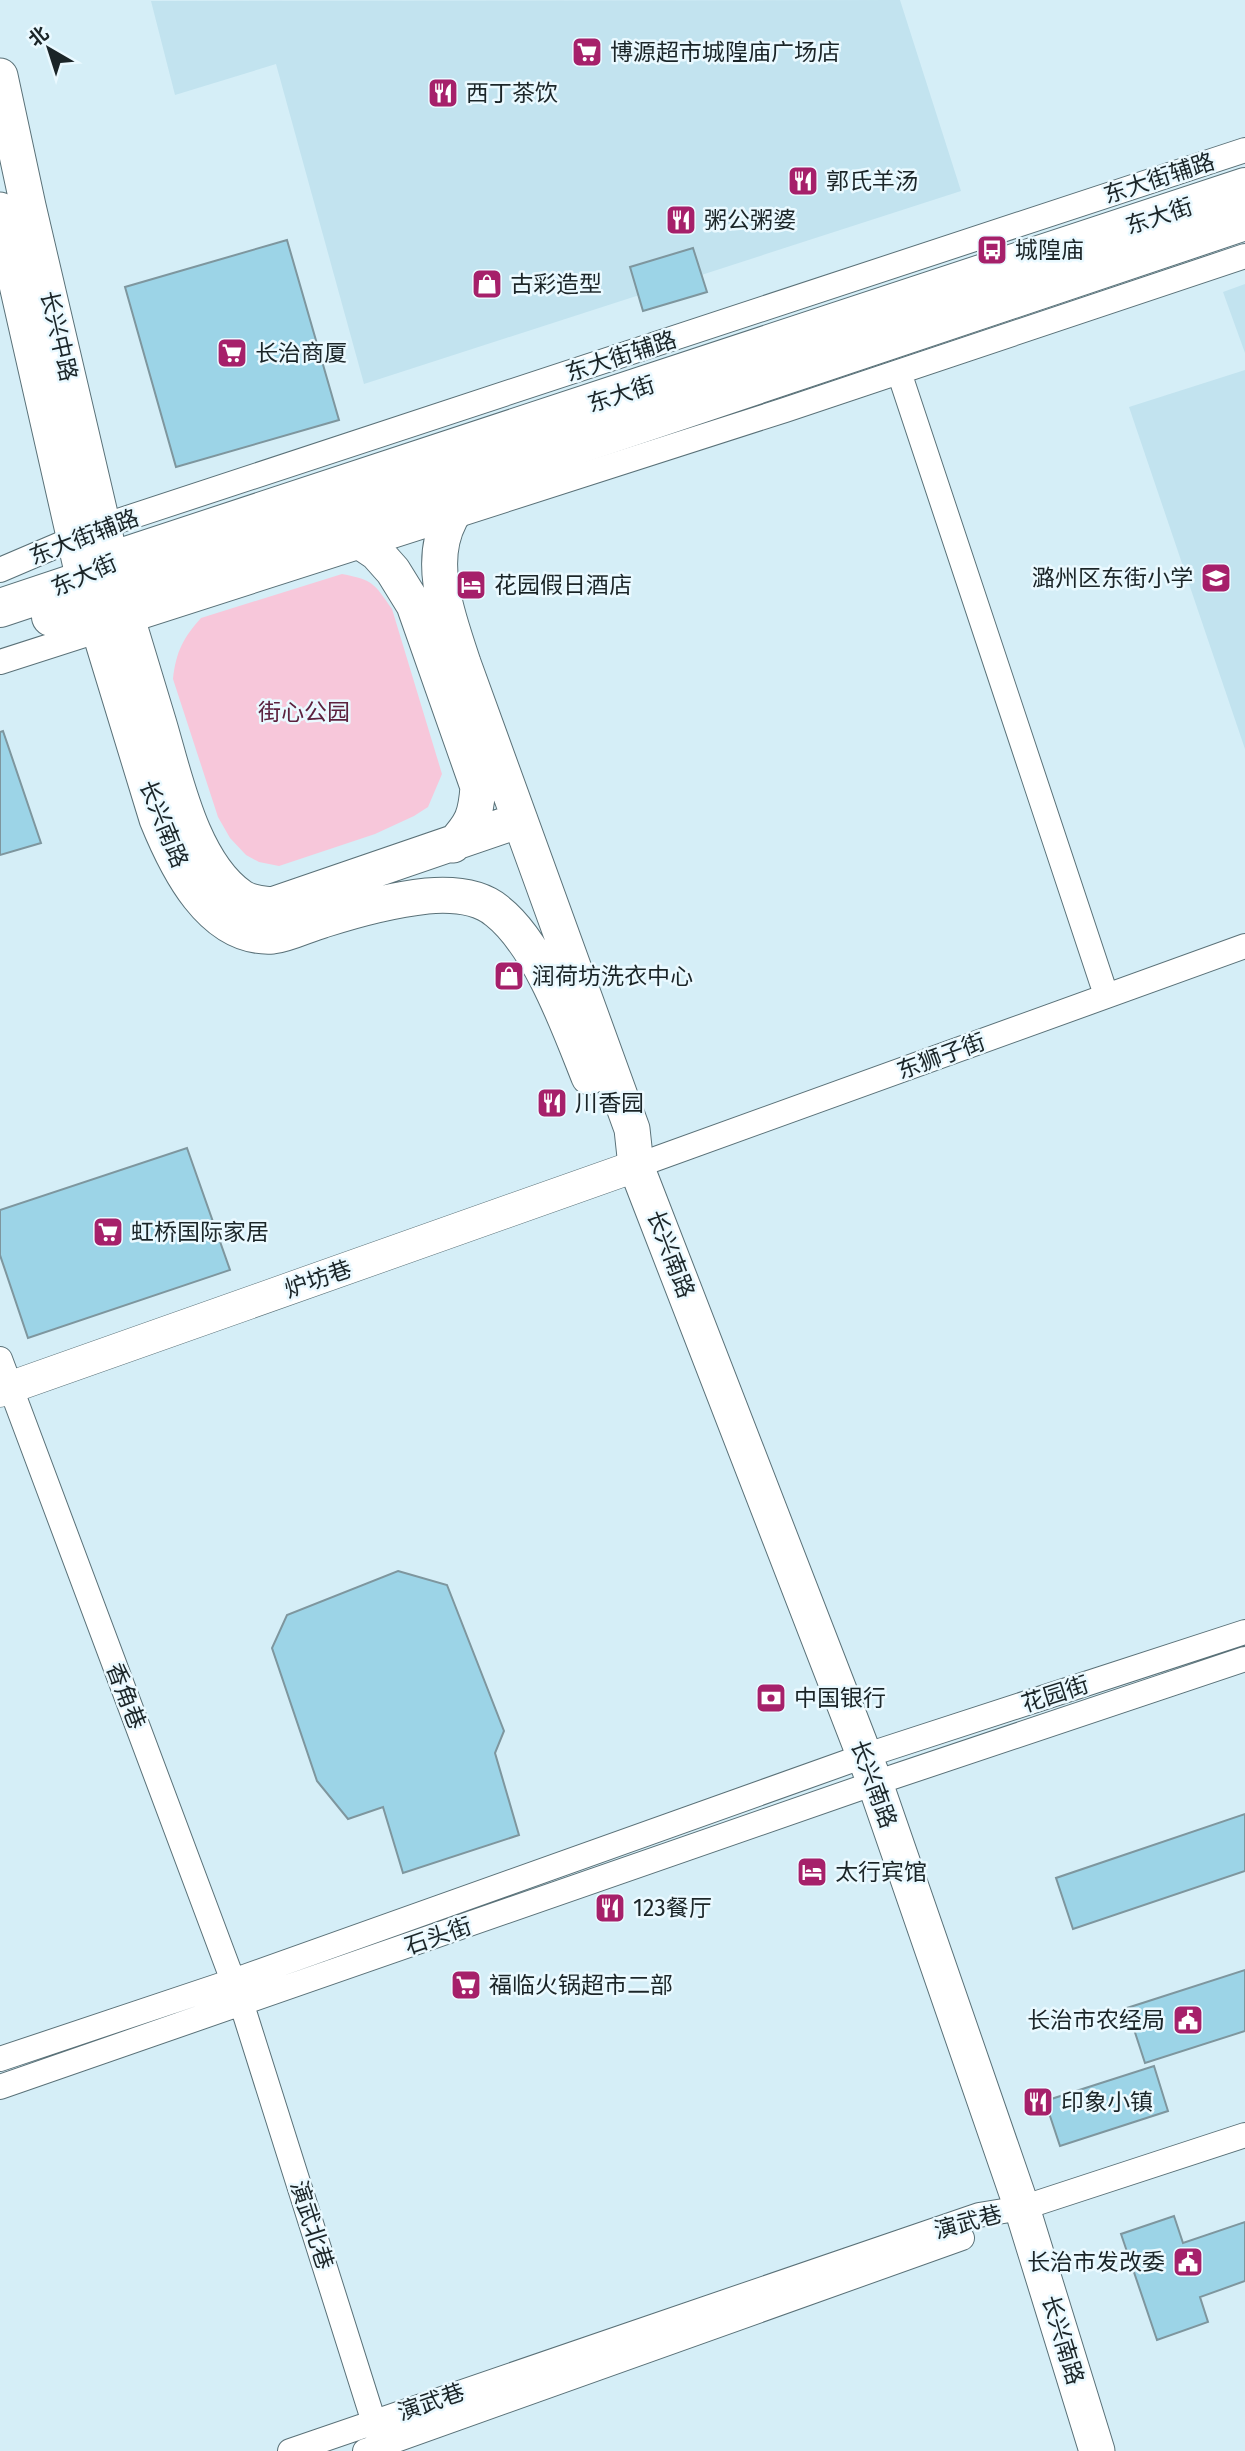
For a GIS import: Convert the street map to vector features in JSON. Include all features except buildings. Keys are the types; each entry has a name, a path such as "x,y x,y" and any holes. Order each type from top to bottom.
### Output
{"main road":[{"name":"长兴中路","path":"0,76 102,582"},
{"name":"东大街","path":"0,634 102,582 1245,187"},
{"name":"长兴中路","path":"0,210 102,582"},
{"name":"东大街","path":"0,608 102,582 349,534 485,476 1245,221"},
{"name":"长兴南路","path":"485,476 451,517 444,534 440,558 443,599 463,663 632,1129 636,1166 869,1769 1022,2208 1097,2451"},
{"path":"349,534 377,553 393,571 414,605 478,787 476,813 468,829 453,845"},
{"name":"长兴南路","path":"102,582 184,808 212,864 242,897 255,903 272,905 520,820"},
{"name":"长兴南路","path":"102,582 157,819 171,854 205,905 226,923 248,932 273,936 358,908 404,898 438,895 469,897 497,910 521,936 547,978 613,1135 636,1166"}],"street":[{"name":"东大街辅路","path":"0,662 102,582 1245,150"},
{"path":"349,534 451,517 899,372 1245,256"},
{"path":"899,372 1106,995"},
{"name":"东大街辅路","path":"0,570 102,582"},
{"name":"东狮子街","path":"636,1166 1245,946"},
{"name":"炉坊巷","path":"3,1379 636,1166"},
{"name":"香角巷","path":"3,1379 242,2005"},
{"name":"花园街","path":"869,1769 1245,1632"},
{"name":"花园街","path":"869,1769 1245,1659"},
{"name":"石头街","path":"0,2059 869,1769"},
{"name":"石头街","path":"0,2087 242,2005 869,1769"},
{"name":"演武北巷","path":"242,2005 374,2421 377,2449"},
{"path":"1022,2208 1245,2135"},
{"name":"演武巷","path":"290,2451 979,2215 1022,2208"},
{"name":"演武巷","path":"377,2449 977,2233 1022,2208"}],"shaded area":[{"path":"900,0 961,191 364,384 276,64 175,95 151,1"},
{"path":"1245,284 1245,353 1223,292"},
{"name":"潞州区东街小学","path":"1245,370 1245,749 1129,407"}],"green space":[{"name":"街心公园","path":"342,574 372,584 392,609 442,774 428,807 414,816 375,834 279,866 259,862 246,855 230,838 218,817 173,679 178,653 189,632 201,618"}],"place":[{"name":"博源超市城隍庙广场店","path":"587,52"},
{"name":"西丁茶饮","path":"443,93"},
{"name":"郭氏羊汤","path":"803,181"},
{"name":"粥公粥婆","path":"681,220"},
{"name":"城隍庙","path":"992,250"},
{"name":"古彩造型","path":"487,284"},
{"name":"长治商厦","path":"232,353"},
{"name":"潞州区东街小学","path":"1216,578"},
{"name":"花园假日酒店","path":"471,585"},
{"name":"润荷坊洗衣中心","path":"509,976"},
{"name":"川香园","path":"552,1103"},
{"name":"虹桥国际家居","path":"108,1232"},
{"name":"中国银行","path":"771,1698"},
{"name":"太行宾馆","path":"812,1872"},
{"name":"123餐厅","path":"610,1908"},
{"name":"福临火锅超市二部","path":"466,1985"},
{"name":"长治市农经局","path":"1188,2020"},
{"name":"印象小镇","path":"1038,2102"},
{"name":"长治市发改委","path":"1188,2262"}]}
